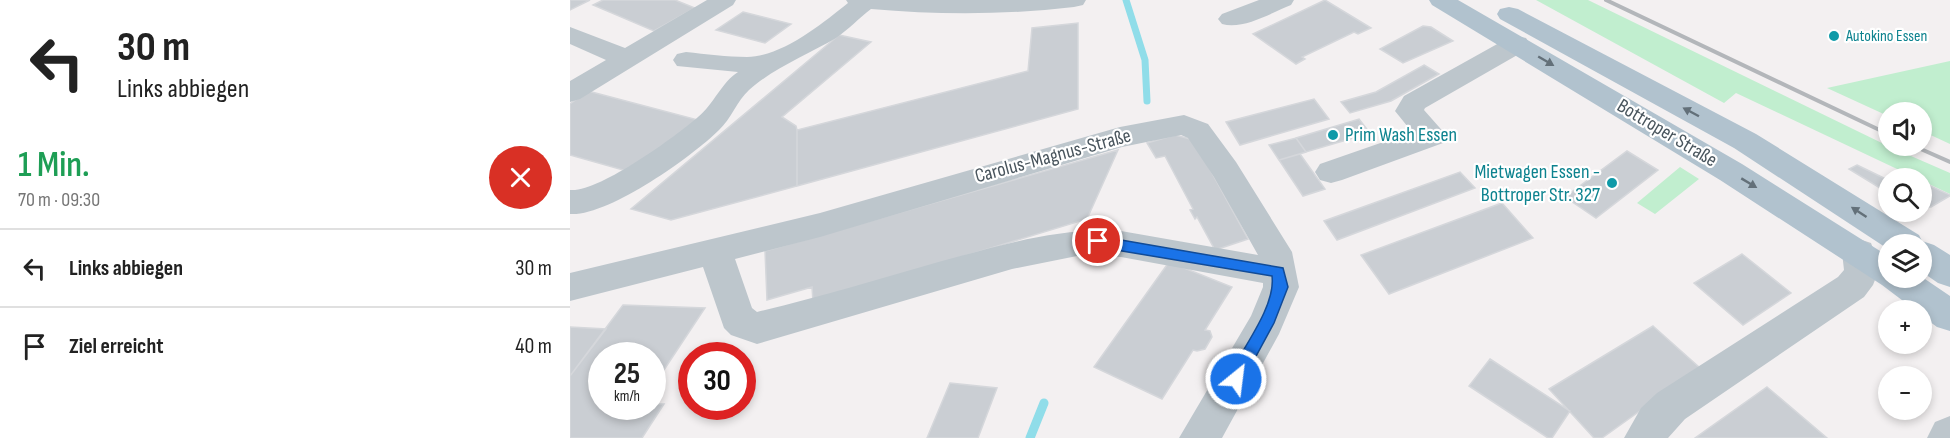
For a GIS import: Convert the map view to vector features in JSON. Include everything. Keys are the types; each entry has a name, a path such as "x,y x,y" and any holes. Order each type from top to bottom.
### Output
{"main road":[{"name":"Bottroper Straße","path":"1441,0 1672,136 1874,262"},
{"name":"Bottroper Straße","path":"1484,0 1745,141 1891,234"},
{"path":"1932,261 1950,273"},
{"path":"1910,288 1950,316"}],"street":[{"path":"574,87 724,0"},
{"path":"858,0 965,6 1074,0"},
{"path":"1231,20 1282,0"},
{"path":"570,202 582,203 620,186 648,168 710,123 740,84 775,61 829,31 866,1"},
{"path":"570,35 625,58"},
{"path":"1331,172 1432,136 1409,111 1414,102 1517,45"},
{"path":"686,60 748,65 775,61"},
{"name":"Carolus-Magnus-Straße","path":"570,287 820,225 1120,136 1184,125 1198,131 1258,220 1275,252 1281,287 1266,323 1200,438"},
{"path":"715,251 737,317 744,324 757,327 997,259 1069,242 1098,241 1121,244 1278,272"},
{"path":"1645,438 1656,421 1671,406 1851,287 1861,277 1864,265 1874,262"}],"green space":[{"path":"1536,0 1588,0 1878,141 1878,156 1911,156 1950,173 1950,194 1932,186 1932,168 1895,168 1736,93 1724,103"},
{"path":"1950,61 1950,144 1932,136 1932,102 1878,102 1878,111 1827,88"},
{"path":"1680,167 1699,179 1655,214 1637,203"}],"building":[{"path":"570,0 590,0 570,10"},
{"path":"603,0 675,0 695,8 654,31 593,5"},
{"path":"1325,0 1371,28 1358,34 1354,32 1302,57 1305,59 1296,64 1253,34"},
{"path":"743,12 791,24 765,43 716,30"},
{"path":"1078,23 1078,109 797,186 797,130 1028,71 1032,28"},
{"path":"1423,26 1431,27 1453,41 1403,63 1380,49"},
{"path":"839,35 871,42 782,117 796,126 797,130 797,186 671,220 631,209"},
{"path":"1424,65 1439,74 1391,101 1350,113 1341,102 1376,92"},
{"path":"588,91 698,120 630,172 570,155 570,104"},
{"path":"1314,99 1329,119 1240,145 1226,122"},
{"name":"Prim Wash Essen","path":"1359,119 1370,133 1306,152 1296,138"},
{"path":"1175,135 1194,140 1248,239 1215,250 1197,217 1195,219 1190,210 1193,209 1165,156 1156,158 1147,143"},
{"name":"Prim Wash Essen","path":"1296,138 1306,152 1279,160 1269,145"},
{"path":"1118,150 1087,219 813,302 812,287 767,300 765,251"},
{"name":"Mietwagen Essen - Bottroper Str. 327","path":"1627,151 1658,170 1596,218 1565,197"},
{"name":"Prim Wash Essen","path":"1300,154 1325,189 1303,196 1279,160"},
{"path":"1857,165 1878,175 1878,187 1849,169"},
{"path":"1460,172 1475,188 1337,240 1324,221"},
{"path":"1932,187 1950,196 1932,206"},
{"path":"1502,203 1533,238 1389,294 1361,255"},
{"path":"1742,254 1791,293 1743,325 1694,283"},
{"path":"1169,262 1232,287 1205,330 1210,331 1212,337 1205,349 1193,350 1162,399 1094,367"},
{"path":"623,305 705,308 682,342 678,342 678,349 666,367 666,342 595,342"},
{"path":"1653,326 1700,368 1602,438 1594,438 1549,389"},
{"path":"570,327 606,329 596,342 588,342 588,352 570,376"},
{"path":"588,352 588,420 654,420 642,438 570,438 570,376"},
{"path":"1490,359 1570,411 1552,438 1548,438 1469,386"},
{"path":"950,383 997,388 978,438 927,438"},
{"path":"1767,387 1827,438 1695,438"}],"waterway":[{"path":"1126,0 1145,60 1147,101"},
{"path":"1030,438 1044,403"}],"railway":[{"path":"1606,0 1878,129"},
{"path":"1932,154 1950,162"}],"place":[{"name":"Autokino Essen","path":"1834,36"},
{"name":"Prim Wash Essen","path":"1333,135"},
{"name":"Mietwagen Essen - Bottroper Str. 327","path":"1612,183"}],"route":[{"path":"1098,241 1278,272 1281,287 1266,323 1236,379"}]}
